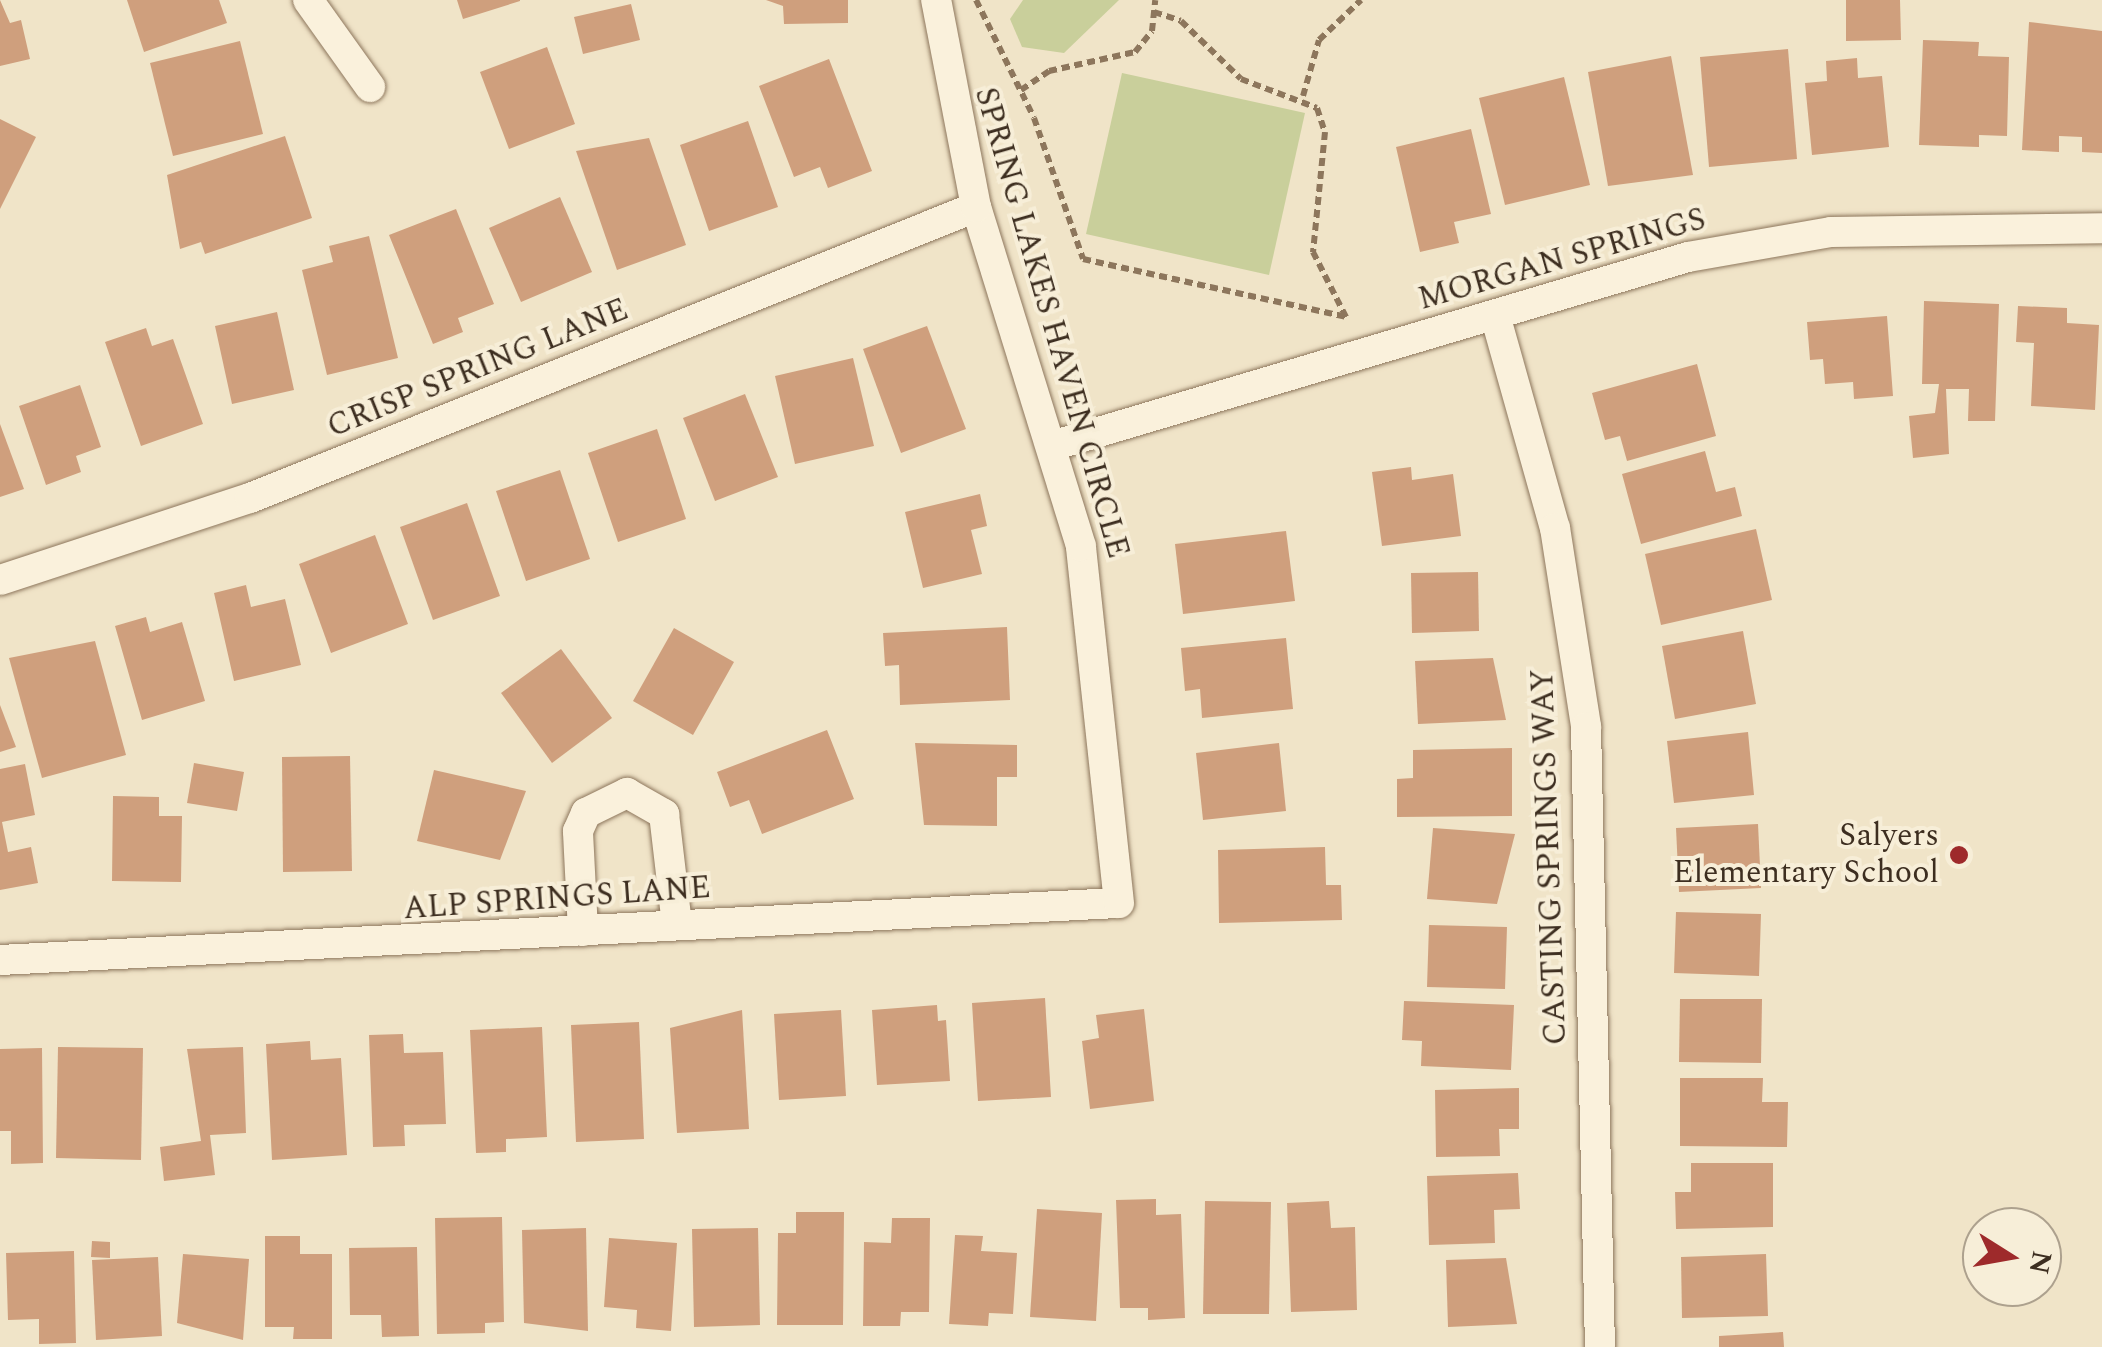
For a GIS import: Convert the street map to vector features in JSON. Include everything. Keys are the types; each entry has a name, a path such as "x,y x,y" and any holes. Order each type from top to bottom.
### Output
{"street":[{"path":"308,0 370,88"},
{"name":"SPRING LAKES HAVEN CIRCLE","path":"936,0 976,207 1055,445 1096,630 1119,903"},
{"name":"CRISP SPRING LANE","path":"0,580 250,498 976,207"},
{"name":"MORGAN SPRINGS","path":"1055,445 1688,256 1802,234 2102,228"},
{"name":"CASTING SPRINGS WAY","path":"1495,314 1555,528 1586,726 1600,1347"},
{"path":"583,931 578,831 586,813 627,794 664,814 677,924"},
{"name":"ALP SPRINGS LANE","path":"0,960 1119,903"}],"path":[{"path":"976,0 1021,90 1083,259 1346,317"},
{"path":"1021,90 1049,71 1134,52 1154,12 1155,0"},
{"path":"1303,96 1319,40 1361,0"},
{"path":"1154,12 1181,21 1214,63 1241,79 1303,96 1325,121 1313,252 1346,317 1358,356"}],"green space":[{"path":"1023,0 1119,0 1064,53 1022,47 1010,19"},
{"path":"1122,73 1305,113 1269,275 1086,234"}],"building":[{"path":"0,0 10,23 21,20 30,59 0,66"},
{"path":"127,0 219,0 227,23 144,52"},
{"path":"457,0 520,0 520,1 463,19"},
{"path":"766,0 848,0 848,23 784,24 783,6"},
{"path":"1846,0 1900,0 1901,40 1846,41"},
{"path":"631,4 640,40 583,54 574,17"},
{"path":"2029,22 2102,31 2102,153 2082,152 2082,137 2059,136 2059,152 2022,150"},
{"path":"1923,40 1979,42 1978,56 2009,57 2007,136 1979,135 1979,147 1919,145"},
{"path":"240,41 263,134 173,156 150,63"},
{"path":"547,47 575,124 509,149 480,72"},
{"path":"1788,49 1797,159 1709,167 1700,57"},
{"path":"1671,56 1693,175 1608,186 1588,72"},
{"path":"1857,58 1858,78 1882,76 1889,147 1812,155 1805,83 1827,81 1826,61"},
{"path":"829,59 872,171 828,188 820,167 794,177 759,86"},
{"path":"1564,77 1590,185 1505,205 1479,98"},
{"path":"0,119 36,137 0,209"},
{"path":"748,121 778,207 709,231 680,145"},
{"path":"1471,129 1491,214 1454,222 1459,243 1420,252 1396,147"},
{"path":"285,136 312,218 205,254 201,242 180,249 167,175"},
{"path":"649,138 686,245 617,270 576,151"},
{"path":"560,197 592,272 521,302 489,228"},
{"path":"456,209 494,304 458,318 463,332 433,344 389,235"},
{"path":"369,236 398,358 327,375 302,270 333,262 329,246"},
{"path":"1924,301 1999,304 1995,421 1968,421 1969,389 1946,389 1949,454 1913,458 1909,416 1935,413 1939,384 1922,384"},
{"path":"2018,306 2067,308 2067,323 2099,325 2095,410 2031,406 2034,343 2016,342"},
{"path":"277,312 294,390 232,404 215,326"},
{"path":"1887,316 1893,396 1854,399 1853,382 1825,384 1823,359 1810,360 1807,322"},
{"path":"927,326 966,429 901,453 863,349"},
{"path":"146,328 152,346 173,339 203,424 141,446 105,342"},
{"path":"853,358 874,446 795,464 775,376"},
{"path":"1697,364 1716,436 1627,461 1620,436 1605,440 1592,393"},
{"path":"80,385 101,447 76,456 81,472 46,485 19,406"},
{"path":"745,394 778,477 715,501 683,418"},
{"path":"0,424 24,489 0,497"},
{"path":"657,429 686,519 618,542 588,453"},
{"path":"1705,451 1716,492 1735,487 1742,516 1641,544 1622,474"},
{"path":"1411,467 1412,480 1453,474 1461,536 1382,546 1372,472"},
{"path":"560,470 590,559 526,581 496,491"},
{"path":"980,494 987,526 971,530 982,574 923,588 905,512"},
{"path":"467,503 500,596 433,620 400,527"},
{"path":"1756,529 1772,600 1661,625 1645,554"},
{"path":"1286,531 1295,601 1183,614 1175,544"},
{"path":"375,535 408,624 331,653 299,564"},
{"path":"1478,572 1479,631 1412,633 1411,573"},
{"path":"246,585 251,607 285,599 301,665 234,681 214,593"},
{"path":"146,617 150,632 182,622 205,701 142,720 115,626"},
{"path":"1007,627 1010,700 900,705 899,665 885,666 883,633"},
{"path":"674,628 734,662 693,735 633,701"},
{"path":"1743,631 1756,704 1675,719 1662,646"},
{"path":"1286,638 1293,709 1202,718 1200,689 1185,691 1181,648"},
{"path":"95,641 126,755 42,778 9,658"},
{"path":"561,649 612,718 552,763 501,693"},
{"path":"1493,658 1506,720 1418,724 1415,661"},
{"path":"0,705 16,747 0,752"},
{"path":"827,730 854,799 762,834 749,800 730,807 717,772"},
{"path":"1748,732 1754,795 1674,803 1667,741"},
{"path":"915,743 1017,745 1017,777 997,777 997,826 924,825"},
{"path":"1279,743 1286,811 1203,820 1196,753"},
{"path":"1512,748 1512,816 1397,817 1397,779 1413,778 1413,750"},
{"path":"350,756 352,871 283,872 282,757"},
{"path":"194,763 244,772 237,811 187,803"},
{"path":"25,764 35,815 2,822 8,852 31,847 38,883 0,890 0,769"},
{"path":"434,770 526,791 500,860 417,841"},
{"path":"113,796 159,797 159,816 182,816 181,882 112,881"},
{"path":"1758,824 1761,888 1679,892 1676,828"},
{"path":"1433,828 1515,834 1497,904 1427,899"},
{"path":"1325,847 1326,885 1341,885 1342,920 1219,923 1218,850"},
{"path":"1676,912 1761,914 1759,976 1674,973"},
{"path":"1429,925 1507,927 1505,989 1427,987"},
{"path":"1045,998 1051,1097 978,1101 972,1003"},
{"path":"1680,999 1762,999 1761,1063 1679,1062"},
{"path":"1404,1001 1514,1005 1511,1070 1421,1066 1422,1041 1402,1040"},
{"path":"937,1005 938,1021 946,1020 950,1081 877,1085 872,1010"},
{"path":"1144,1009 1154,1101 1090,1109 1082,1041 1099,1038 1096,1015"},
{"path":"742,1010 749,1129 677,1133 670,1028"},
{"path":"841,1010 846,1096 779,1100 774,1014"},
{"path":"639,1022 644,1139 576,1142 571,1025"},
{"path":"542,1027 547,1137 506,1139 506,1152 476,1153 470,1030"},
{"path":"403,1034 404,1053 443,1052 446,1124 404,1125 405,1146 373,1147 369,1035"},
{"path":"310,1041 311,1060 341,1058 347,1155 272,1160 266,1044"},
{"path":"58,1047 143,1048 141,1160 56,1158"},
{"path":"243,1047 246,1133 210,1135 215,1175 164,1181 160,1147 201,1141 187,1049"},
{"path":"42,1048 43,1163 11,1164 11,1131 0,1131 0,1049"},
{"path":"1680,1078 1763,1078 1762,1102 1788,1102 1787,1147 1680,1146"},
{"path":"1519,1088 1519,1129 1499,1129 1500,1156 1436,1157 1435,1090"},
{"path":"1691,1163 1773,1163 1773,1227 1676,1229 1675,1192 1691,1192"},
{"path":"1518,1173 1520,1209 1494,1210 1495,1243 1429,1245 1427,1176"},
{"path":"1156,1199 1156,1215 1181,1214 1185,1318 1148,1320 1148,1308 1120,1308 1116,1200"},
{"path":"1205,1201 1271,1202 1269,1314 1203,1314"},
{"path":"1329,1201 1331,1228 1355,1227 1357,1310 1291,1312 1287,1203"},
{"path":"1037,1209 1102,1213 1096,1321 1030,1317"},
{"path":"796,1212 844,1212 843,1325 777,1325 778,1233 796,1233"},
{"path":"502,1217 504,1322 485,1323 485,1333 437,1334 435,1218"},
{"path":"892,1218 930,1218 929,1312 901,1312 900,1326 863,1326 864,1242 891,1243"},
{"path":"586,1228 588,1331 524,1323 522,1230"},
{"path":"758,1228 760,1325 694,1327 692,1229"},
{"path":"955,1235 983,1236 981,1251 1017,1253 1013,1314 989,1313 988,1326 949,1324"},
{"path":"265,1236 300,1236 300,1254 332,1254 332,1339 293,1339 294,1327 265,1327"},
{"path":"609,1238 677,1243 671,1331 636,1328 637,1310 604,1307"},
{"path":"92,1241 110,1242 110,1258 91,1257"},
{"path":"417,1247 419,1336 382,1337 381,1315 350,1315 349,1248"},
{"path":"74,1251 76,1343 39,1344 39,1319 8,1320 6,1253"},
{"path":"183,1254 249,1259 243,1340 177,1323"},
{"path":"1766,1254 1768,1316 1682,1318 1681,1257"},
{"path":"158,1257 162,1336 96,1340 92,1260"},
{"path":"1506,1258 1517,1324 1448,1327 1446,1260"},
{"path":"1783,1332 1784,1347 1719,1347 1719,1336"}],"place":[{"name":"Salyers Elementary School","path":"1959,855"}]}
